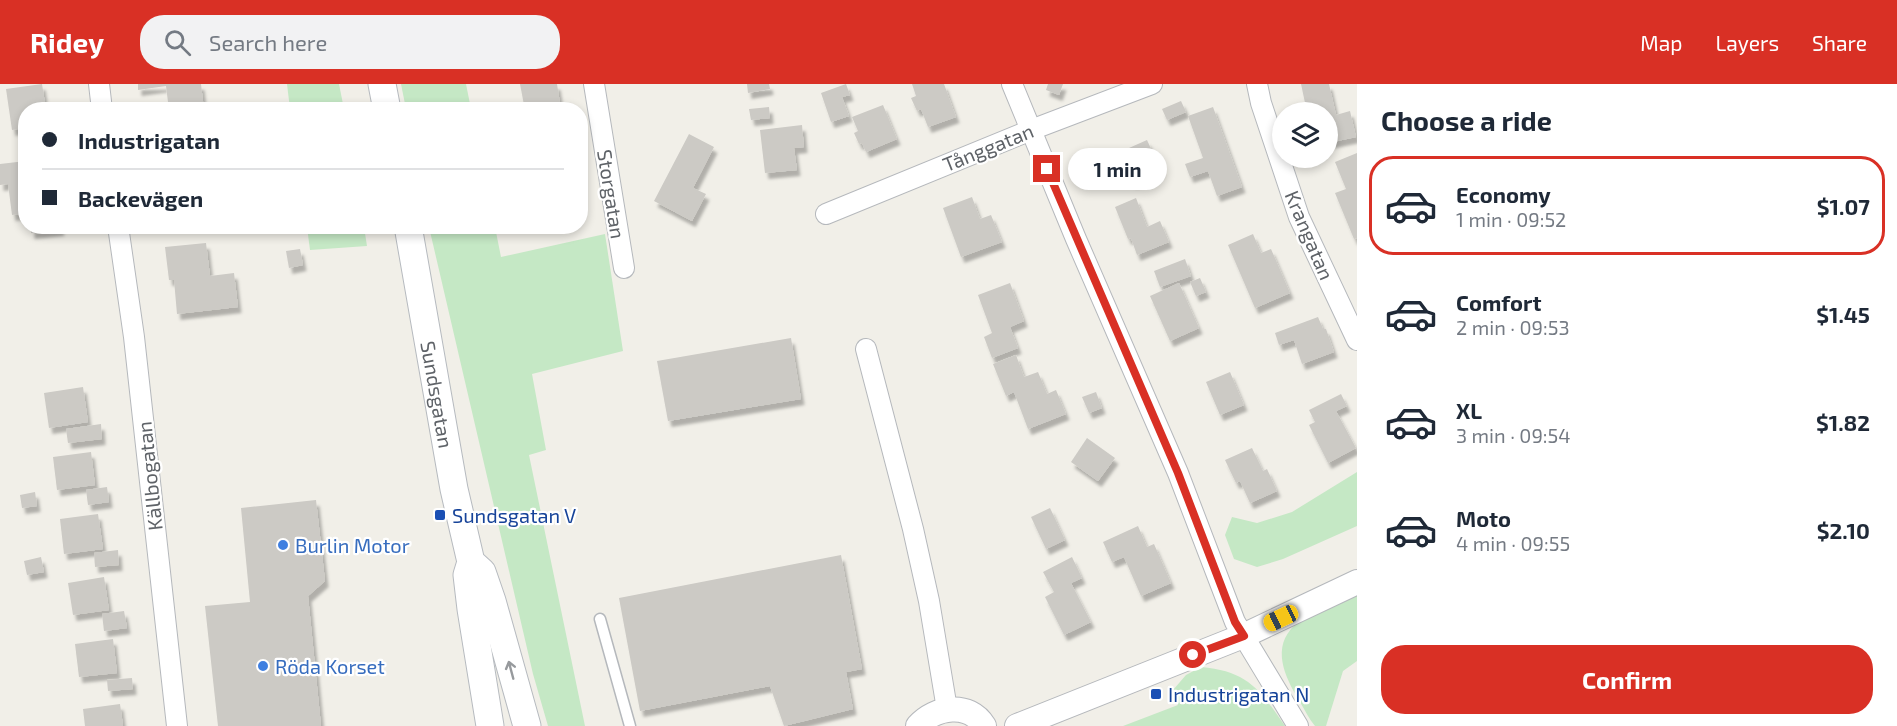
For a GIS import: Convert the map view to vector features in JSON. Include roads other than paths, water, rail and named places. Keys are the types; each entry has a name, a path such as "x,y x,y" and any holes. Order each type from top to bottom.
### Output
{"main road":[{"path":"382,84 385,102"},
{"name":"Sundsgatan","path":"409,234 453,489 471,562 467,575 469,598 490,726"},
{"name":"Sundsgatan","path":"471,562 482,572 492,601 526,726"}],"street":[{"path":"99,84 101,102"},
{"name":"Storgatan","path":"594,84 624,268"},
{"path":"1012,84 1076,239 1178,473 1235,622 1298,726"},
{"name":"Tånggatan","path":"826,214 1031,130 1152,84"},
{"name":"Krangatan","path":"1257,84 1261,103 1299,218 1352,315 1357,340"},
{"name":"Källbogatan","path":"119,234 134,337 177,726"},
{"path":"866,349 913,529 929,601 947,709"},
{"path":"1017,726 1244,636 1357,582"},
{"path":"918,726 924,719 947,709 969,712 984,726"}],"lane":[{"path":"600,619 630,726"}],"place":[{"name":"Sundsgatan V","path":"440,515"},
{"name":"Burlin Motor","path":"283,545"},
{"name":"Röda Korset","path":"263,666"},
{"name":"Industrigatan N","path":"1156,694"}]}
